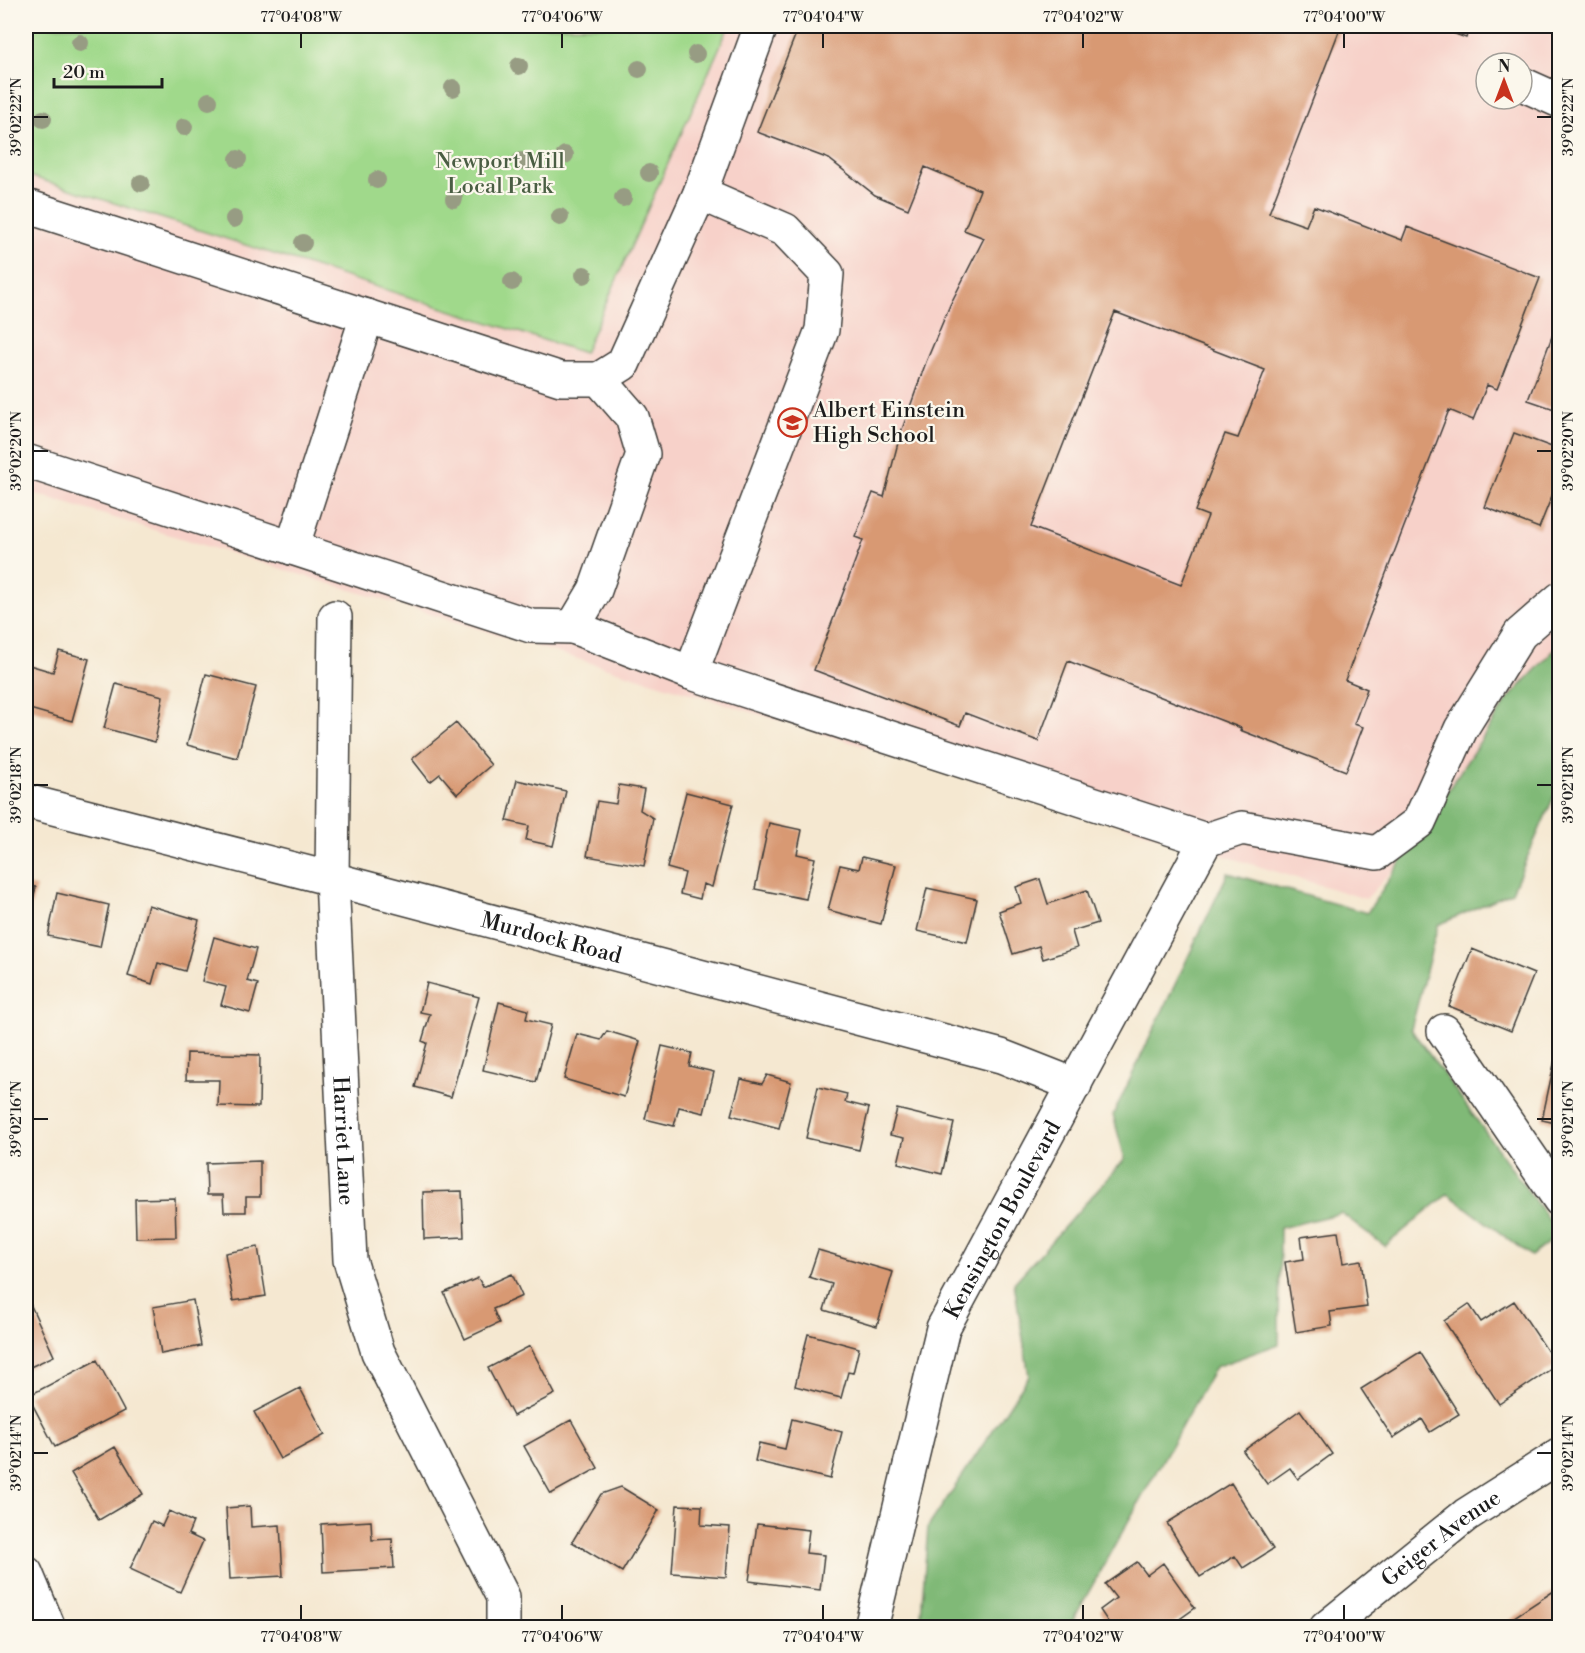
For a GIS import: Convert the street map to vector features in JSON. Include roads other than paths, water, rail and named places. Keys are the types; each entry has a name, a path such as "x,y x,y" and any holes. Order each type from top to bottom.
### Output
{"street":[{"path":"28,214 367,316 561,379 599,379 623,364 699,193 761,26"},
{"path":"1534,89 1560,101"},
{"path":"691,673 822,330 827,274 785,230 699,193"},
{"path":"292,548 367,316"},
{"path":"573,627 595,590 643,454 632,417 599,379"},
{"path":"26,461 531,626 573,627 691,673 1206,840 1242,828 1377,853 1419,822 1461,729 1520,634 1560,599"},
{"name":"Harriet Lane","path":"335,617 332,879 350,1260 378,1352 503,1597 503,1628"},
{"name":"Murdock Road","path":"26,801 332,879 1001,1056 1075,1085"},
{"name":"Kensington Boulevard","path":"871,1628 944,1328 1206,840"},
{"path":"1444,1031 1560,1200"},
{"name":"Geiger Avenue","path":"1326,1628 1466,1515 1560,1455"},
{"path":"26,1572 49,1628"}],"place":[{"name":"Albert Einstein High School","path":"792,422"}],"park label":[{"name":"Newport Mill Local Park","path":"500,172"}]}
